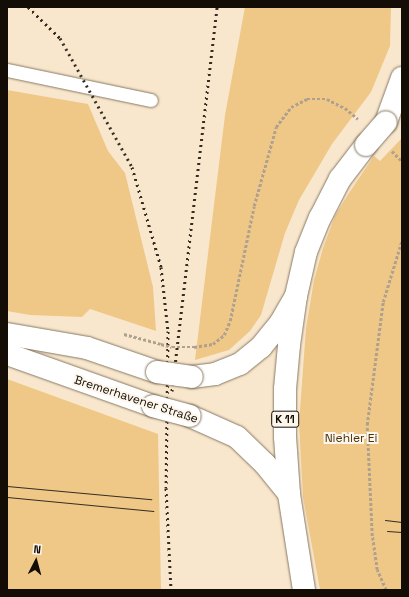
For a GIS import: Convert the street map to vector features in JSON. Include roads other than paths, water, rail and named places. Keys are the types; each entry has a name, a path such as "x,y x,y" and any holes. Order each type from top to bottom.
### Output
{"main road":[{"path":"394,116 402,78"},
{"name":"K 11","path":"304,590 289,494 284,389 296,296 306,252 320,218 340,179 366,145 394,116"},
{"name":"K 11","path":"7,334 87,348 157,372 192,377 215,374 245,360 261,347 281,322 296,296"},
{"name":"Bremerhavener Straße","path":"7,354 153,406 190,416 237,437 265,464 289,494"}],"lane":[{"path":"7,70 152,100"}],"tram line":[{"path":"7,486 151,499"},
{"path":"7,497 153,511"},
{"path":"385,520 402,522"},
{"path":"387,531 402,532"}],"railway":[{"path":"28,7 60,38 132,167 161,267 168,331 166,488 171,590"},
{"path":"172,391 217,7"}],"park label":[{"name":"Niehler Ei","path":"351,439"}]}
